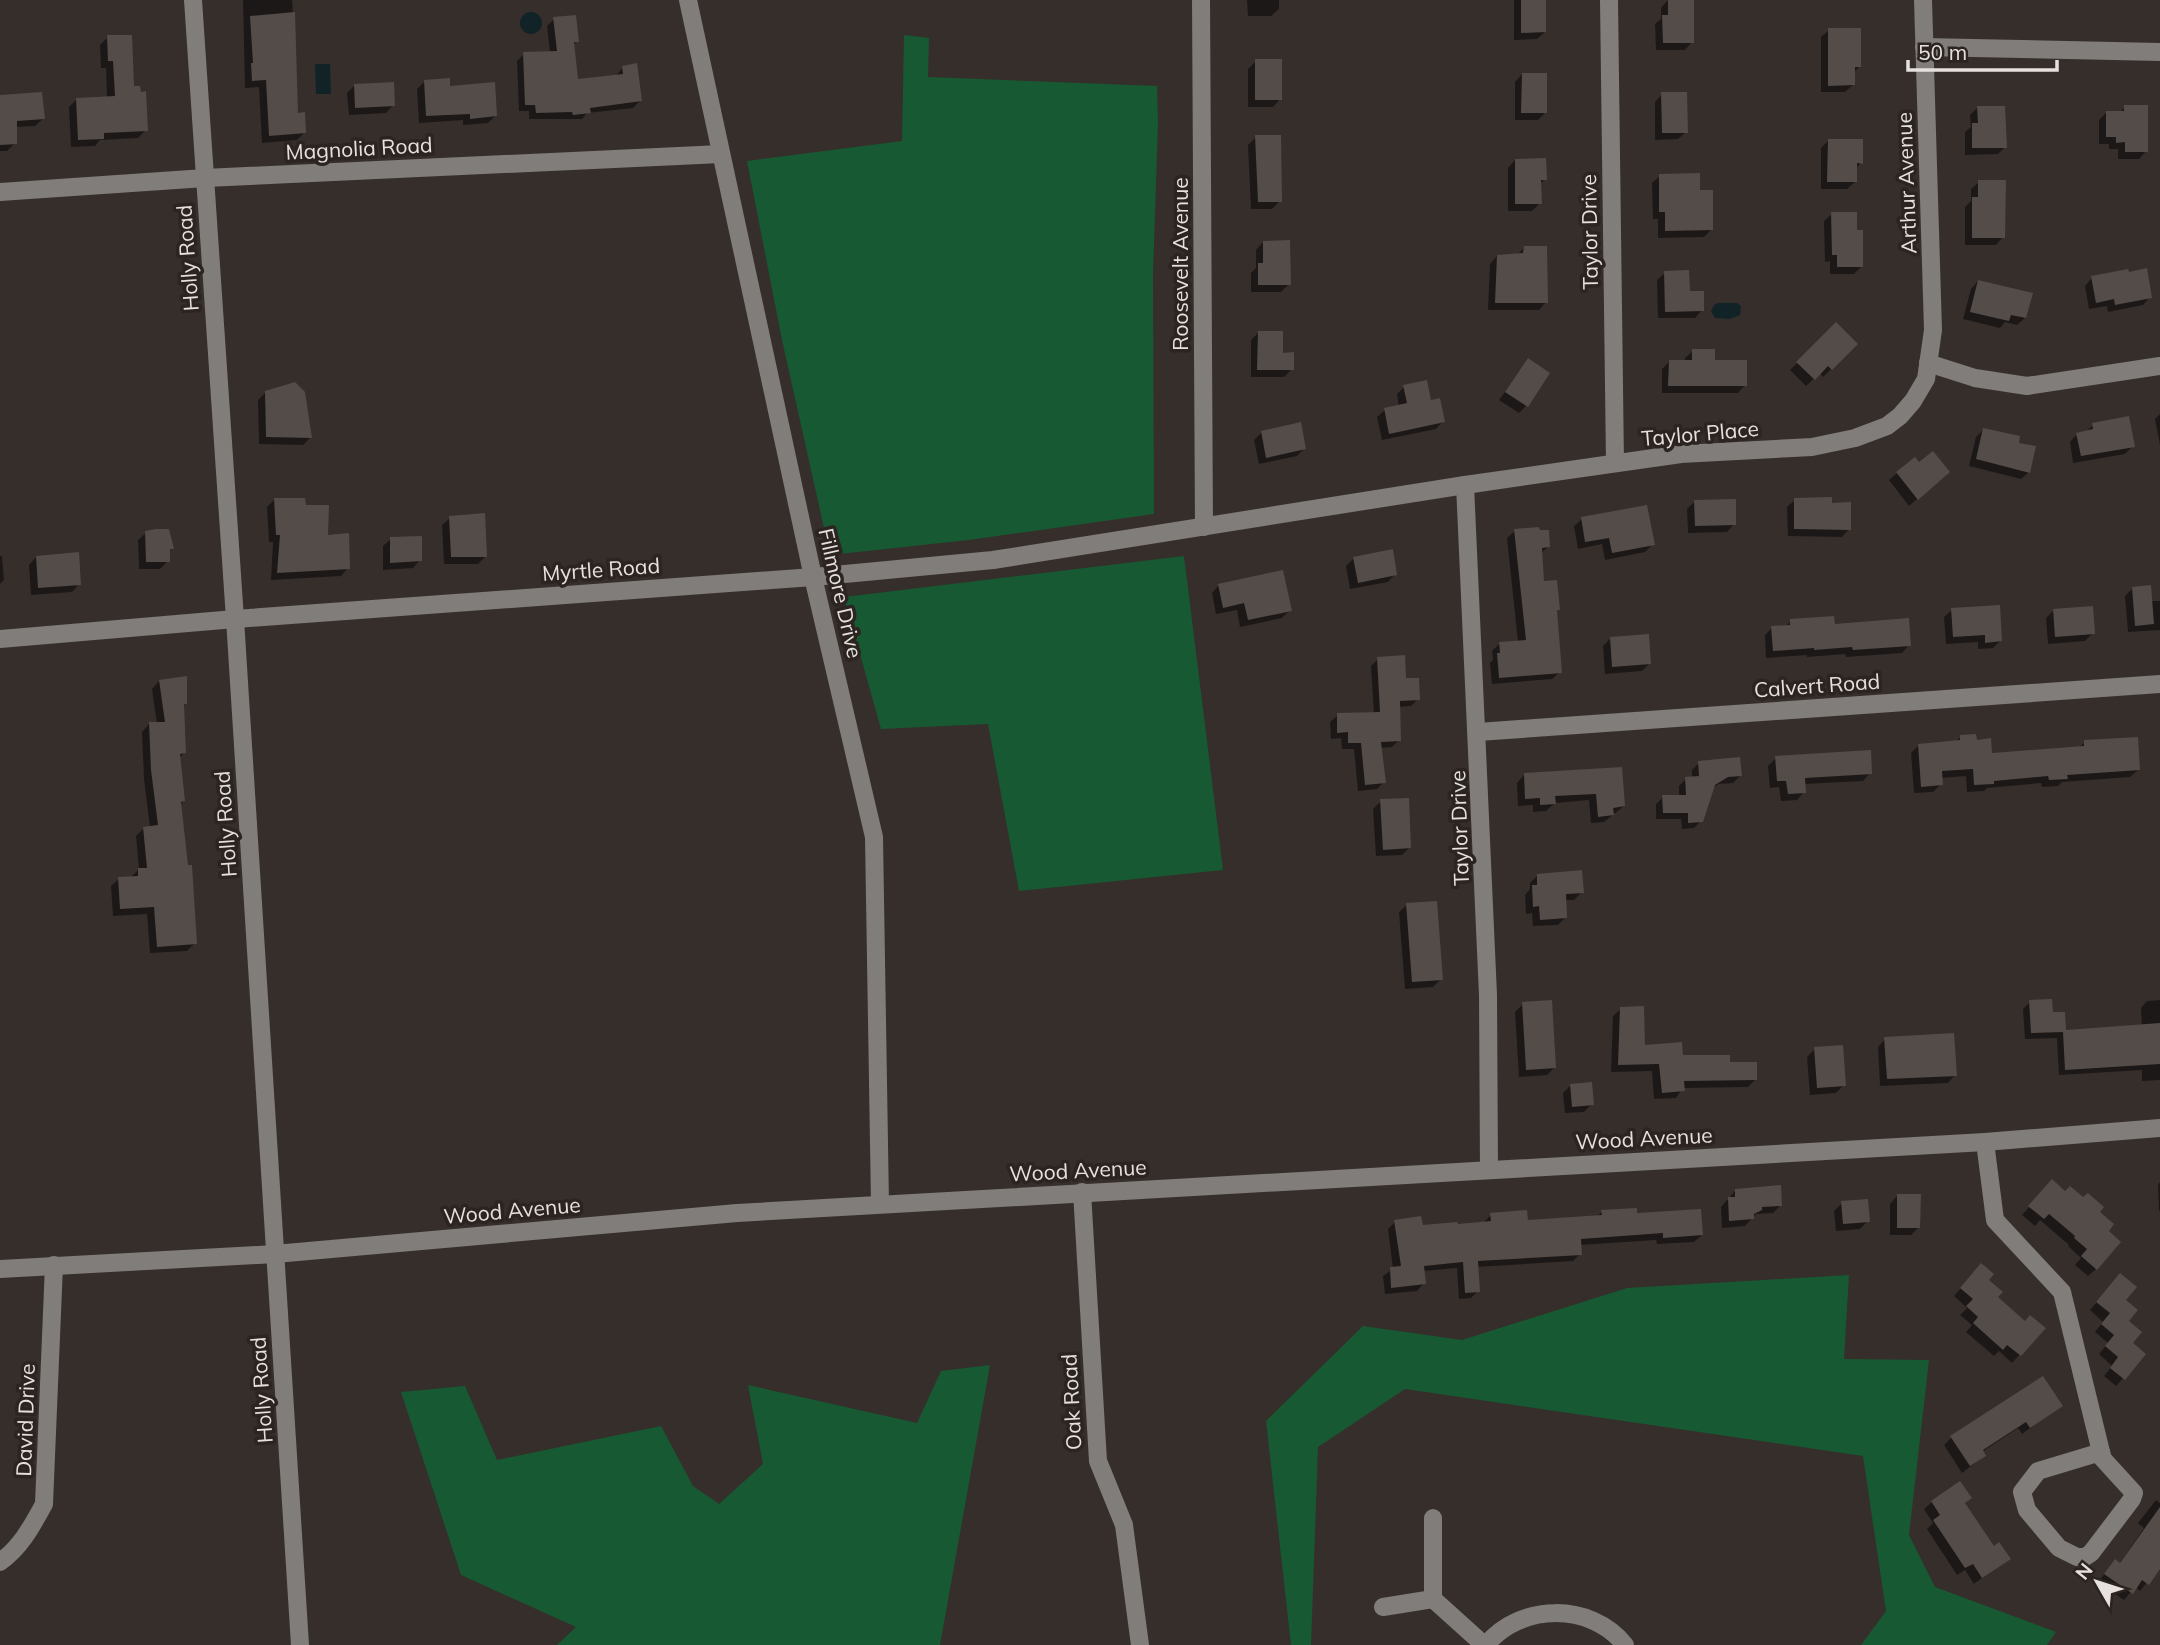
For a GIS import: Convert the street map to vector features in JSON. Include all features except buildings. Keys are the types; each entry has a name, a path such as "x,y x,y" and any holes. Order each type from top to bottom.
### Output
{"street":[{"name":"Holly Road","path":"193,0 300,1645"},
{"name":"Fillmore Drive","path":"688,0 813,577 874,837 880,1204"},
{"name":"Roosevelt Avenue","path":"1201,0 1204,527"},
{"name":"Taylor Drive","path":"1609,0 1615,463"},
{"name":"Arthur Avenue","path":"1923,0 1933,330 1928,363"},
{"path":"1924,47 2160,52"},
{"name":"Magnolia Road","path":"0,192 205,178 721,154"},
{"name":"Taylor Place","path":"1204,527 1615,463 1681,454 1812,447 1855,438 1888,426 1900,416 1926,379 1928,363"},
{"path":"1928,363 1975,378 2027,386 2160,366"},
{"name":"Taylor Drive","path":"1465,485 1488,995 1489,1169"},
{"name":"Myrtle Road","path":"0,639 813,577 993,560 1204,527"},
{"name":"Calvert Road","path":"1478,732 2160,684"},
{"name":"Wood Avenue","path":"0,1269 275,1254 737,1213 1985,1142 2160,1128"},
{"path":"1985,1142 1995,1220 2062,1292 2103,1459 2134,1493 2091,1553 2085,1557 2077,1557 2059,1548 2035,1520 2027,1510 2022,1492 2038,1471 2101,1452"},
{"name":"Oak Road","path":"1082,1192 1098,1461 1124,1525 1140,1645"},
{"name":"David Drive","path":"0,1562 12,1553 30,1530 44,1504 54,1265"},
{"path":"1433,1518 1433,1599 1485,1645 1508,1626 1527,1617 1547,1613 1567,1613 1601,1623 1625,1645"},
{"path":"1383,1607 1433,1599"}],"green space":[{"path":"904,35 929,38 928,77 1157,86 1153,275 1154,514 969,540 830,555 782,340 747,161 902,141"},
{"path":"1184,556 1223,870 1019,891 988,724 881,729 844,597"},
{"path":"1849,1275 1844,1359 1929,1360 1909,1535 1935,1587 2056,1632 2047,1645 1861,1645 1886,1611 1863,1456 1405,1389 1318,1447 1311,1645 1291,1645 1266,1421 1363,1326 1462,1340 1627,1288"},
{"path":"990,1365 940,1645 557,1645 576,1627 461,1575 401,1392 465,1386 497,1460 661,1426 693,1486 719,1504 763,1464 748,1385 917,1423 941,1371"}],"shaded area":[{"path":"531,12 539,15 542,23 539,31 531,34 523,31 520,23 523,15"},
{"path":"315,64 330,64 331,94 316,94"},
{"path":"1718,303 1737,303 1741,306 1740,315 1730,319 1715,318 1711,311"}]}
